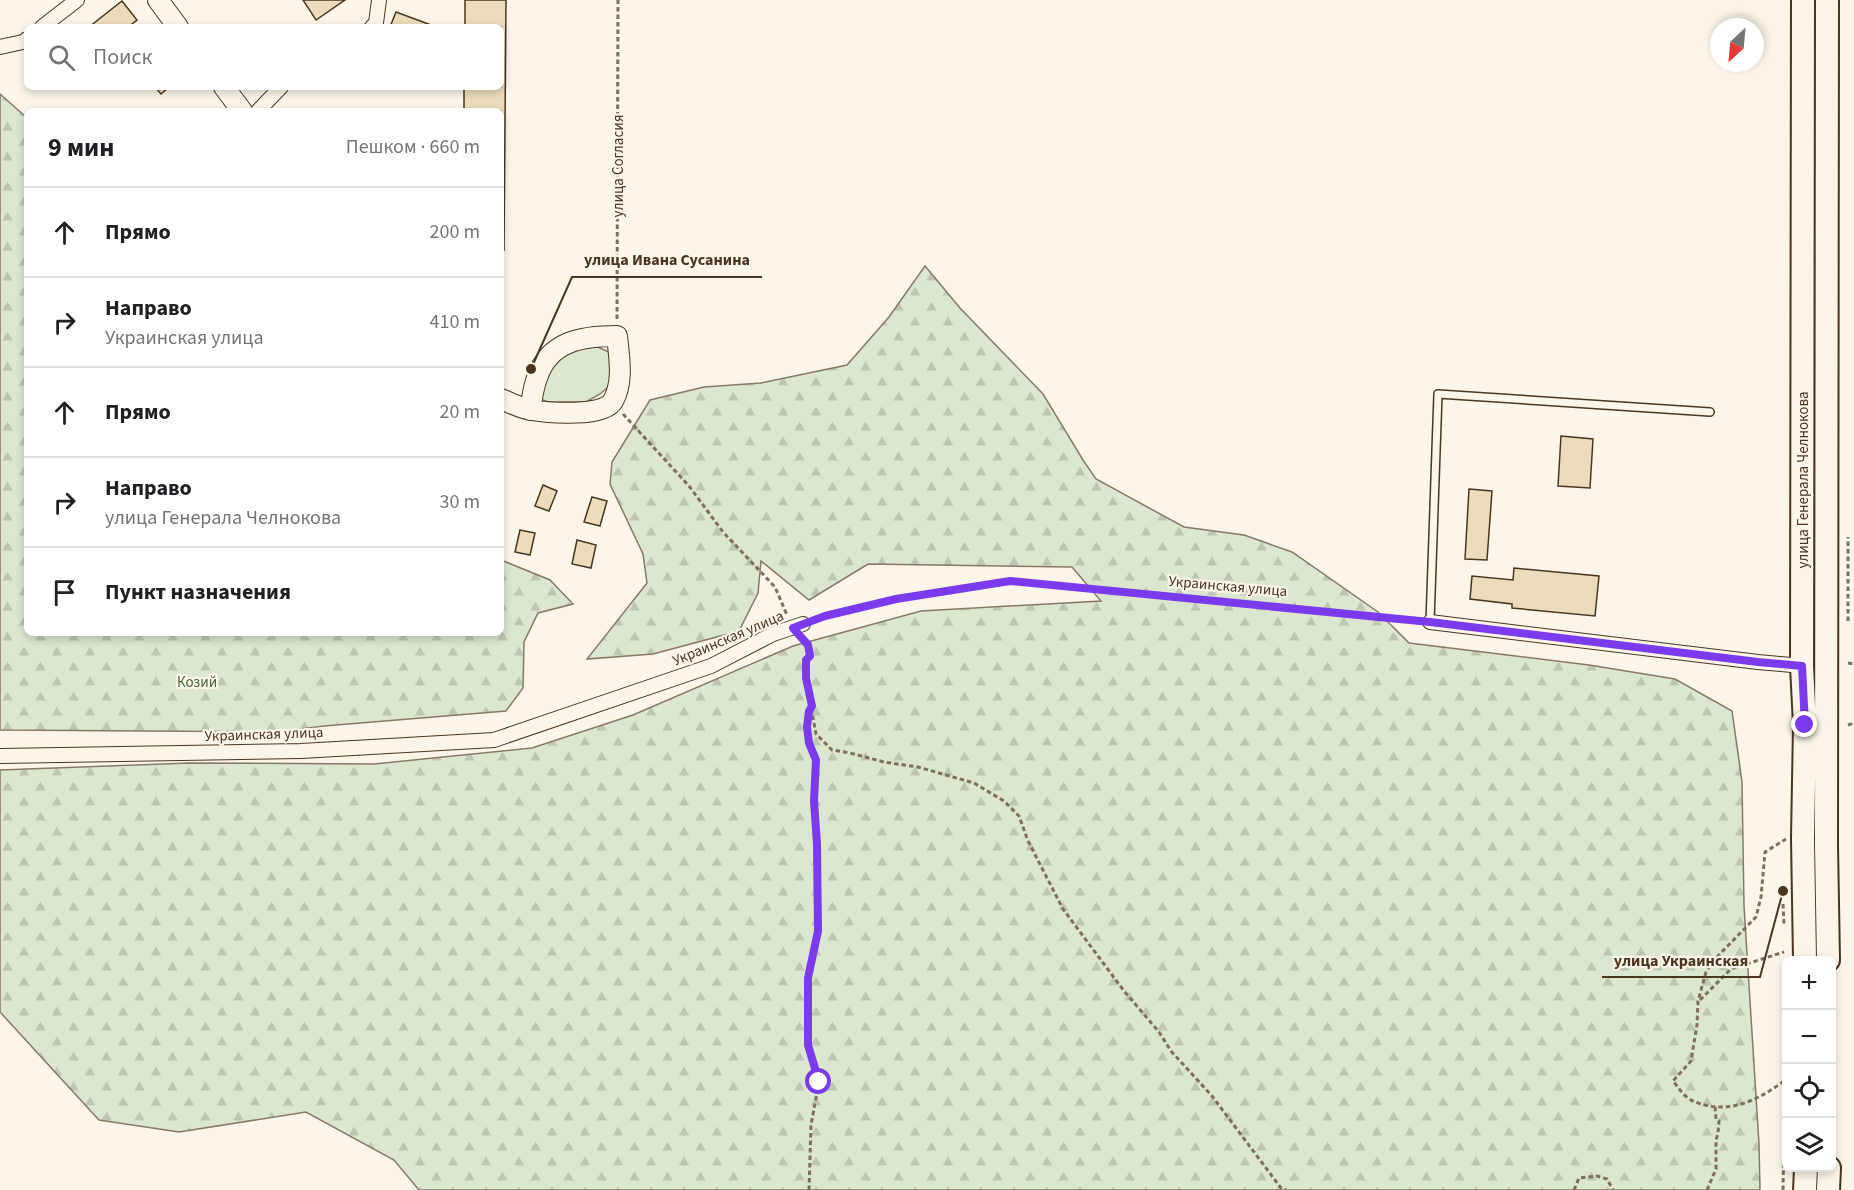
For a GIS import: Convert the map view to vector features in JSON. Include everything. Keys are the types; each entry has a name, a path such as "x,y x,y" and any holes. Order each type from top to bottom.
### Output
{"main road":[{"name":"улица Генерала Челнокова","path":"1795,956 1803,839 1805,725 1802,666 1803,0"},
{"name":"улица Генерала Челнокова","path":"1827,0 1826,845 1828,956"},
{"path":"1805,1190 1806,1172"},
{"path":"1828,1190 1829,1172"}],"street":[{"path":"46,24 77,0"},
{"path":"158,0 176,24"},
{"path":"375,24 379,0"},
{"path":"0,47 24,41"},
{"path":"226,90 240,108"},
{"path":"261,108 278,90"},
{"path":"504,400 530,410 583,412 599,410 612,403 618,391 620,365 617,336 589,336 572,340 560,347 537,376 530,410"},
{"path":"1430,622 1802,666"},
{"name":"Украинская улица","path":"0,756 301,751 494,740 711,666 773,634 798,626"}],"lane":[{"path":"1430,622 1438,394 1710,412"}],"path":[{"name":"улица Согласия","path":"617,336 618,0"},
{"path":"612,403 689,486 723,532 775,587 808,645 810,656 806,660 806,678 816,734 832,750 918,767 974,783 1004,801 1018,816 1028,841 1063,909 1124,991 1159,1032 1171,1051 1212,1096 1281,1188 1286,1190"},
{"path":"1848,537 1848,621"},
{"name":"Украинская улица","path":"798,626 825,616 896,599 1010,581 1430,622"},
{"path":"1848,663 1854,664"},
{"path":"809,1190 811,1125 819,1082 808,1045 808,978 818,931 814,801 816,760 809,743 807,727 812,706"},
{"path":"1848,725 1854,723"},
{"path":"1782,1083 1766,1095 1745,1105 1715,1106 1691,1100 1672,1081 1691,1061 1696,1034 1698,1001 1706,972 1714,960 1756,917 1761,897 1765,852 1790,837"},
{"path":"1784,914 1784,933"},
{"path":"1784,942 1795,956"},
{"path":"1698,1001 1731,969 1782,959"},
{"path":"1785,1064 1787,1010"},
{"path":"1707,1190 1716,1169 1716,1140 1719,1121 1716,1119 1715,1106"},
{"path":"1783,1190 1784,1118"},
{"path":"1574,1190 1579,1178 1597,1176 1607,1179 1613,1190"}],"green space":[{"name":"Козий","path":"0,94 24,115 24,636 504,636 504,561 550,580 573,604 538,613 524,642 523,688 506,711 278,732 0,730"},
{"path":"925,266 960,308 1043,394 1096,479 1184,527 1244,535 1292,552 1378,612 1409,643 1589,665 1675,679 1732,711 1742,782 1744,906 1760,1190 419,1190 394,1160 306,1112 179,1132 99,1120 0,1012 0,770 190,763 374,764 532,748 633,715 793,646 921,611 1101,601 1072,567 868,564 809,600 761,561 758,593 739,631 653,654 587,659 647,583 643,554 610,484 612,462 650,400 704,387 761,383 847,365 889,317"},
{"path":"591,344 611,353 613,374 607,388 586,402 548,402 540,399 547,377 556,363 570,353"}],"building":[{"path":"303,0 345,0 316,20"},
{"path":"465,0 506,0 504,250 504,108 464,108 464,90 504,90 504,24 465,24"},
{"path":"122,1 137,20 132,24 93,24"},
{"path":"396,12 428,24 391,24"},
{"path":"1561,436 1593,439 1590,488 1558,486"},
{"path":"543,485 557,491 549,511 535,506"},
{"path":"1469,489 1492,491 1487,560 1465,559"},
{"path":"592,497 607,501 600,526 584,522"},
{"path":"520,530 535,533 530,555 515,552"},
{"path":"577,540 596,545 591,568 572,564"},
{"path":"1514,568 1599,576 1595,616 1512,608 1512,604 1470,599 1472,576 1513,580"}],"place":[{"name":"улица Ивана Сусанина","path":"531,369"},
{"name":"улица Украинская","path":"1783,891"}],"route":[{"path":"819,1082 808,1045 808,978 818,931 814,801 816,760 809,743 807,727 812,706 806,678 806,660 810,656 808,645 793,628 825,616 896,599 1010,581 1430,622 1802,666 1805,725"}]}
